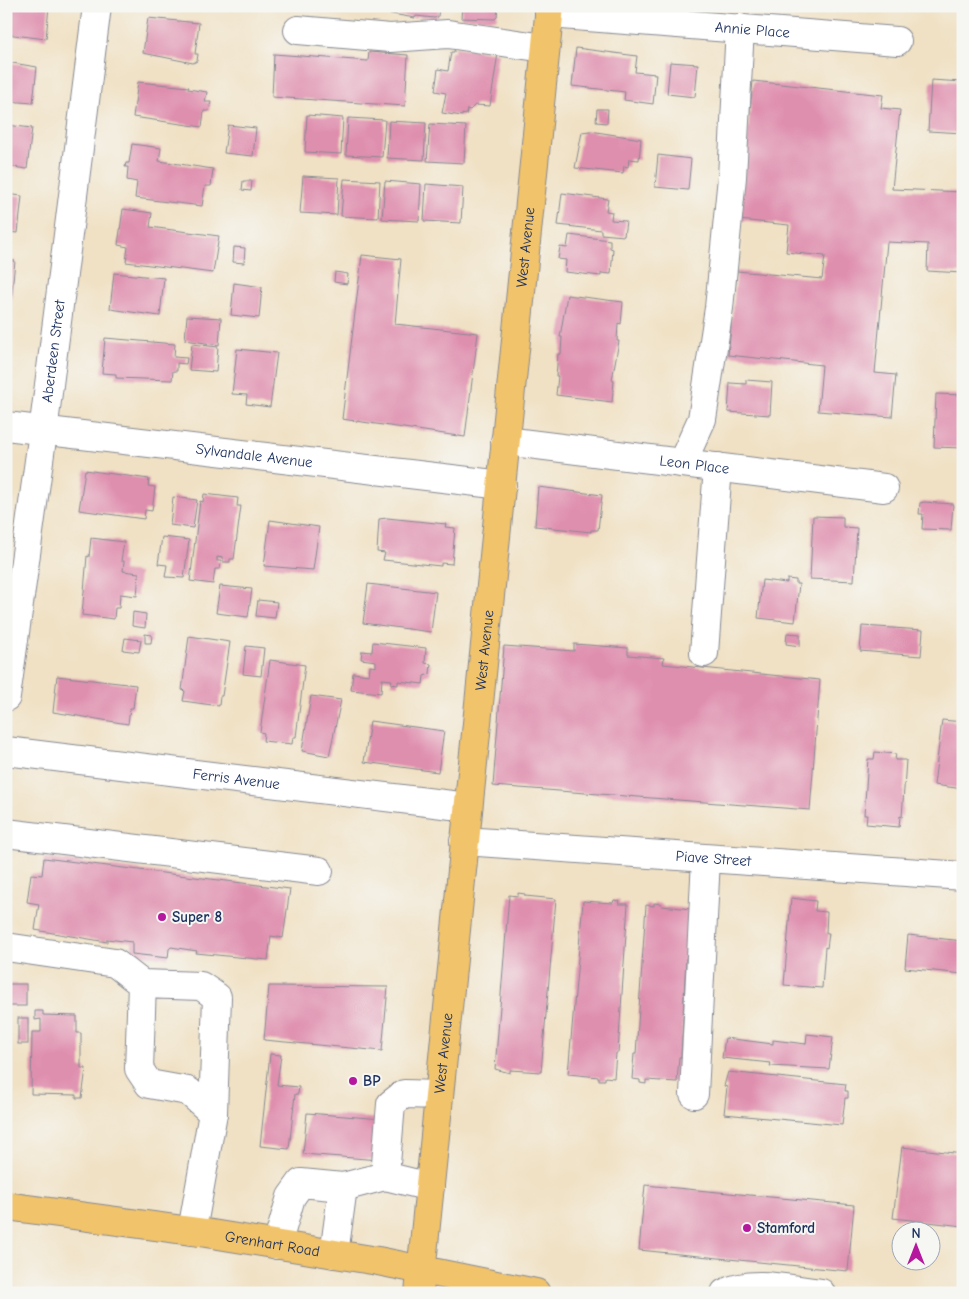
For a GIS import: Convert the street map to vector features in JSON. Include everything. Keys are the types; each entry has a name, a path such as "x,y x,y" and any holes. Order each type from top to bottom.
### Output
{"main road":[{"name":"West Avenue","path":"420,1282 549,10"},
{"name":"Grenhart Road","path":"6,1206 378,1261 420,1282 536,1293"}],"street":[{"name":"Aberdeen Street","path":"6,697 43,432 97,6"},
{"name":"Annie Place","path":"549,10 897,41"},
{"path":"682,463 702,419 719,308 732,177 740,28"},
{"path":"298,30 390,38 448,34 545,48"},
{"name":"Sylvandale Avenue","path":"6,426 43,432 502,485"},
{"name":"Leon Place","path":"505,441 884,488"},
{"path":"704,653 718,467"},
{"name":"Ferris Avenue","path":"6,752 468,807"},
{"path":"6,833 319,871"},
{"name":"Piave Street","path":"464,841 963,876"},
{"path":"694,1094 706,859"},
{"path":"6,947 115,963 142,984 201,986 218,997 213,1113 192,1232"},
{"path":"142,984 139,1069 149,1084 188,1091 213,1113"},
{"path":"385,1176 391,1104 404,1094 439,1095"},
{"path":"277,1245 291,1197 301,1183 343,1187 385,1176 430,1187"},
{"path":"334,1254 343,1187"},
{"path":"725,1293 740,1287 756,1286 821,1293"}],"building":[{"path":"6,6 49,6 46,39 6,34"},
{"path":"346,6 439,6 438,17 416,16 415,18"},
{"path":"462,6 498,6 497,17 495,19 461,18"},
{"path":"148,18 199,23 195,54 198,54 197,61 193,63 143,53"},
{"path":"455,47 498,53 490,106 475,105 470,110 467,109 466,115 462,114 462,116 442,113 446,93 435,91 438,69 448,71 451,52 454,52"},
{"path":"576,48 637,56 635,72 656,74 653,104 624,100 625,92 572,86"},
{"path":"369,52 408,55 405,106 272,97 274,54 368,61"},
{"path":"6,62 37,67 33,103 6,101"},
{"path":"670,62 698,64 695,97 667,94"},
{"path":"931,80 963,82 963,133 928,131"},
{"path":"753,81 883,95 881,108 900,110 892,189 963,192 963,273 927,271 928,244 887,242 875,373 896,375 892,417 818,411 822,365 728,355 737,271 822,279 825,256 786,252 789,225 739,220"},
{"path":"138,82 189,87 188,89 207,92 205,102 211,102 209,111 204,111 202,127 133,117"},
{"path":"597,109 608,109 607,123 596,122"},
{"path":"307,115 343,118 341,154 305,152"},
{"path":"348,118 385,120 382,157 346,155"},
{"path":"389,121 426,123 424,160 387,158"},
{"path":"430,124 466,126 464,163 427,161"},
{"path":"6,125 32,128 27,169 6,166"},
{"path":"228,125 256,128 253,156 224,153"},
{"path":"590,131 641,139 639,160 629,159 628,167 624,166 623,173 575,168 582,132"},
{"path":"132,144 161,148 159,161 213,169 211,186 205,186 202,206 135,198 137,182 127,180 128,167 125,167 126,163 129,163"},
{"path":"658,155 691,159 688,190 655,187"},
{"path":"303,176 339,178 337,215 300,213"},
{"path":"344,179 380,181 378,218 341,216"},
{"path":"243,181 252,181 251,191 242,190"},
{"path":"385,181 421,184 419,221 382,219"},
{"path":"426,184 463,187 461,223 424,221"},
{"path":"562,193 608,199 606,211 612,212 611,220 626,221 624,236 601,234 601,230 558,225"},
{"path":"6,194 22,196 18,233 6,232"},
{"path":"123,209 152,213 150,227 219,236 213,273 126,262 128,247 118,245"},
{"path":"569,235 610,240 610,248 613,249 611,274 601,273 601,276 565,272 566,260 558,259 560,247 567,248"},
{"path":"234,247 245,248 244,263 233,262"},
{"path":"362,255 401,259 395,324 478,333 465,437 342,419"},
{"path":"6,260 15,261 11,301 6,300"},
{"path":"335,272 348,274 347,284 334,282"},
{"path":"114,273 164,278 160,316 110,309"},
{"path":"234,283 262,287 259,318 231,315"},
{"path":"567,295 623,302 621,324 618,323 617,341 619,341 612,380 614,381 612,402 556,395 558,354 561,354 562,337 560,337"},
{"path":"187,316 221,318 219,345 185,340"},
{"path":"105,338 175,344 174,357 187,358 186,364 177,363 177,371 173,371 172,380 116,378 116,374 102,373"},
{"path":"192,344 218,347 216,372 189,370"},
{"path":"237,349 277,353 270,407 246,404 247,395 232,394"},
{"path":"746,380 772,382 770,415 728,412 730,383 746,384"},
{"path":"936,394 963,395 963,448 934,447"},
{"path":"85,470 149,479 148,486 155,487 152,511 145,510 144,519 79,510"},
{"path":"538,487 602,495 598,530 591,530 591,532 535,526"},
{"path":"204,494 238,498 237,506 241,506 234,559 230,559 230,562 223,562 223,558 217,557 217,561 221,561 220,569 215,569 213,584 190,581 200,501 203,502"},
{"path":"173,497 197,500 193,528 170,525"},
{"path":"920,503 953,504 951,530 922,529 923,514 919,514"},
{"path":"813,516 843,517 843,527 857,528 854,581 810,579"},
{"path":"387,518 446,524 445,527 455,528 452,564 441,563 441,566 383,560 385,553 377,552 379,519"},
{"path":"270,520 319,527 313,570 264,566"},
{"path":"162,537 189,540 184,578 165,577 167,565 158,564"},
{"path":"91,538 124,542 121,561 124,561 123,571 139,573 137,596 120,594 119,608 115,608 114,619 82,615 87,556 89,557"},
{"path":"787,579 796,580 796,584 799,584 795,622 758,618 762,580 787,583"},
{"path":"368,584 436,592 431,632 363,623"},
{"path":"220,586 252,589 248,617 216,613"},
{"path":"258,600 277,602 275,618 256,616"},
{"path":"133,612 146,614 145,628 132,626"},
{"path":"862,626 923,630 921,656 860,651"},
{"path":"787,633 800,634 800,646 786,644"},
{"path":"145,634 152,635 151,643 145,643"},
{"path":"189,636 230,642 219,706 183,701 185,691 182,690"},
{"path":"125,638 141,640 139,652 123,650"},
{"path":"373,642 426,648 425,663 431,664 430,674 424,676 423,684 398,681 398,685 391,684 392,680 382,679 381,693 351,690 353,673 369,675 370,666 376,667 376,661 361,659 362,651 372,652"},
{"path":"574,644 628,648 628,655 664,658 663,664 820,680 810,810 493,786 504,646 574,651"},
{"path":"246,646 264,648 261,676 243,674"},
{"path":"270,660 305,665 296,737 293,737 292,744 263,741 264,733 260,732"},
{"path":"57,676 136,685 133,708 130,708 128,724 53,712"},
{"path":"311,696 341,700 329,756 302,751"},
{"path":"942,720 963,722 963,789 934,785"},
{"path":"370,721 444,731 438,772 364,762"},
{"path":"875,752 896,754 895,760 906,760 902,817 900,816 899,827 866,824 867,815 864,815 868,759 874,759"},
{"name":"Super 8","path":"44,858 290,889 283,938 271,936 268,960 196,953 197,951 171,947 168,958 132,954 132,942 107,939 107,942 35,930 39,904 27,902 31,874 42,875"},
{"path":"518,893 525,894 525,896 556,899 541,1072 510,1070 510,1073 495,1069 509,895 518,896"},
{"path":"791,898 816,901 815,911 827,912 826,933 829,933 827,948 825,947 822,988 784,985"},
{"path":"614,900 620,901 619,904 628,904 618,1053 616,1053 614,1078 605,1077 605,1080 599,1080 599,1077 568,1074 583,901 613,903"},
{"path":"654,903 662,904 661,906 692,909 688,958 686,958 681,1057 679,1057 677,1082 646,1080 646,1084 640,1083 640,1080 632,1079 634,1054 636,1054 646,905 654,906"},
{"path":"908,935 963,941 963,974 905,968"},
{"path":"6,984 26,984 26,1006 6,1006"},
{"path":"269,986 388,987 382,1051 264,1040"},
{"path":"35,1011 43,1011 43,1015 77,1016 77,1033 81,1033 81,1068 86,1068 82,1098 76,1098 76,1095 31,1094 32,1032 41,1032 41,1019 35,1020"},
{"path":"18,1018 28,1018 28,1044 18,1044"},
{"path":"807,1034 833,1037 829,1069 770,1066 771,1063 722,1058 725,1038 773,1044 773,1040 806,1044"},
{"path":"270,1054 281,1055 277,1085 299,1087 298,1094 295,1094 289,1149 260,1146"},
{"path":"728,1072 846,1084 845,1091 848,1091 848,1098 845,1098 842,1125 724,1114 727,1087 724,1086"},
{"path":"307,1113 382,1119 379,1160 303,1154"},
{"path":"902,1147 963,1154 963,1226 942,1224 942,1222 893,1218"},
{"path":"645,1185 854,1205 848,1271 639,1250"}],"place":[{"name":"Super 8","path":"162,917"},
{"name":"BP","path":"353,1081"},
{"name":"Stamford","path":"747,1228"}]}
